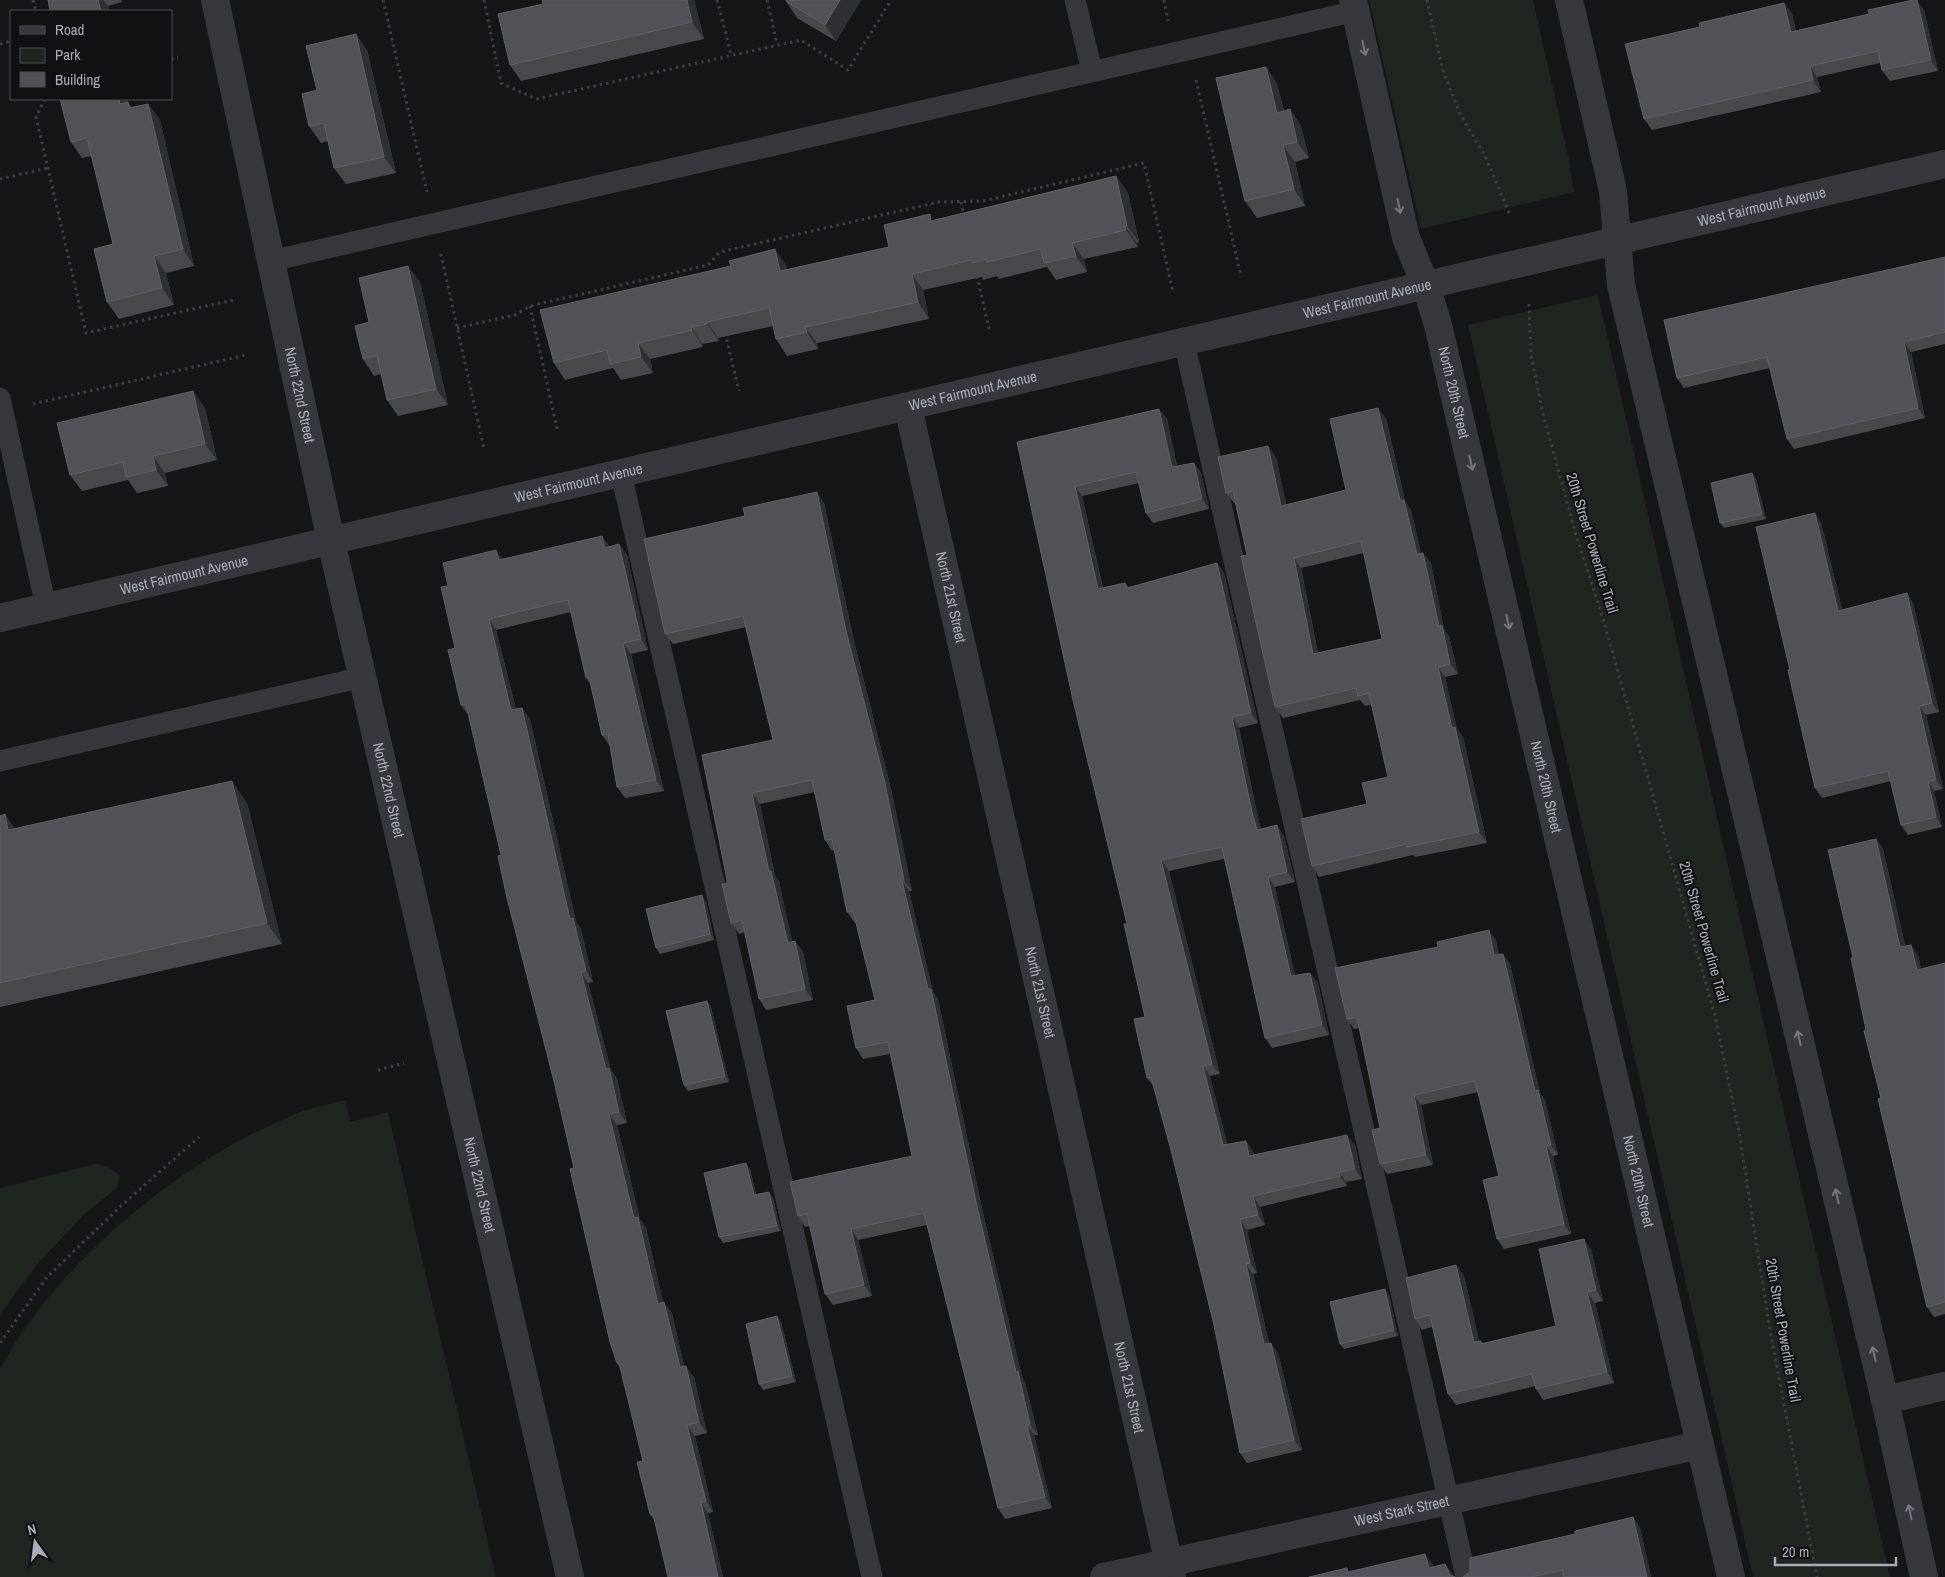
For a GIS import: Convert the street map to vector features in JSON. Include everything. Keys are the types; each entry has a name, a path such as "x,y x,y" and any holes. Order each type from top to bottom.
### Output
{"street":[{"name":"North 22nd Street","path":"215,0 331,541 570,1577"},
{"path":"1569,0 1613,191 1621,285 1885,1400 1924,1577"},
{"name":"North 20th Street","path":"1355,5 1406,238 1426,286 1438,324 1731,1577"},
{"name":"West Fairmount Avenue","path":"0,618 1945,164"},
{"name":"North 21st Street","path":"908,407 1170,1569"},
{"path":"1885,1400 1945,1386"},
{"name":"West Stark Street","path":"1104,1577 1170,1569 1448,1500 1700,1445"}],"lane":[{"path":"1076,0 1092,71"},
{"path":"271,261 1182,51 1355,5"},
{"path":"1184,342 1466,1577"},
{"path":"1,404 46,607"},
{"path":"621,473 872,1577"},
{"path":"0,760 363,677"}],"path":[{"path":"484,0 501,83 536,99 730,54 801,40 848,70 891,0"},
{"path":"717,0 730,54"},
{"path":"767,0 777,44"},
{"path":"1164,0 1172,36 1193,67 1241,276"},
{"path":"1426,0 1443,70 1460,114 1485,156 1510,215"},
{"path":"172,59 178,57"},
{"path":"44,100 36,117 86,333 233,300"},
{"path":"457,328 515,315 530,306 708,265 720,252 940,202 983,201 1144,163 1173,292"},
{"path":"0,179 48,168"},
{"path":"961,202 965,221"},
{"path":"708,265 710,274"},
{"path":"976,268 990,333"},
{"name":"20th Street Powerline Trail","path":"1529,304 1531,354 1542,410 1576,535 1602,615 1715,1016 1740,1132 1772,1336 1817,1577"},
{"path":"530,306 558,433"},
{"path":"723,328 739,391"},
{"path":"1,404 246,355"},
{"path":"378,1070 404,1063"},
{"path":"0,1343 47,1277 121,1206 199,1137"}],"green space":[{"path":"1369,0 1533,0 1568,155 1574,192 1421,229"},
{"path":"1598,295 1890,1577 1753,1577 1468,325"},
{"path":"346,1100 350,1122 388,1112 496,1577 0,1577 0,1369 22,1332 50,1295 82,1260 117,1227 193,1168 232,1144 293,1115"},
{"path":"95,1164 107,1166 120,1176 117,1188 86,1213 38,1263 0,1314 0,1188"}],"building":[{"path":"48,0 98,0 101,10 50,10"},
{"path":"542,0 687,0 692,22 510,65 498,14 543,4"},
{"path":"786,0 840,0 825,25"},
{"path":"1917,0 1931,60 1882,70 1878,51 1810,66 1813,80 1644,119 1625,44 1700,27 1699,23 1784,3 1791,32 1869,14 1868,10"},
{"path":"356,34 384,157 334,168 324,123 309,126 302,94 317,90 306,46"},
{"path":"1266,67 1277,113 1290,109 1297,142 1283,145 1294,189 1245,201 1216,78"},
{"path":"60,100 119,100 120,104 128,102 129,108 148,104 183,249 154,256 162,288 107,302 94,249 113,244 87,138 71,142"},
{"path":"1116,176 1127,226 1125,226 1126,230 1072,243 1076,256 1044,263 1041,249 987,262 986,259 972,263 971,260 912,274 918,302 805,327 807,332 776,339 769,308 707,322 707,324 691,327 692,330 638,343 641,357 610,364 607,350 554,363 540,310 731,266 729,261 775,249 780,271 889,247 884,225 930,214 931,221"},
{"path":"1945,257 1945,332 1904,342 1918,408 1787,439 1767,357 1677,378 1664,320"},
{"path":"408,266 436,389 387,400 377,356 363,359 355,326 369,322 359,278"},
{"path":"193,391 205,444 153,456 156,470 126,477 123,462 70,475 57,423"},
{"path":"1378,408 1400,500 1404,500 1417,554 1423,553 1439,626 1442,625 1450,664 1438,667 1452,728 1455,727 1479,832 1407,847 1407,844 1312,866 1301,819 1367,804 1362,783 1388,777 1369,693 1358,696 1356,688 1275,707 1241,556 1247,555 1233,491 1226,493 1218,457 1268,446 1281,506 1346,490 1330,419","holes":["1361,541 1382,639 1313,654 1294,558"]},
{"path":"1159,409 1172,467 1194,463 1202,499 1146,513 1136,472 1075,486 1098,589 1125,583 1127,588 1217,563 1251,713 1232,717 1252,812 1257,830 1277,825 1287,872 1268,877 1291,976 1310,973 1322,1025 1265,1038 1222,847 1161,860 1212,1064 1203,1066 1223,1145 1246,1141 1249,1156 1347,1135 1355,1169 1339,1172 1340,1176 1253,1196 1258,1215 1240,1219 1250,1263 1246,1264 1264,1344 1271,1343 1294,1440 1240,1453 1214,1325 1172,1154 1151,1077 1147,1078 1134,1019 1145,1017 1124,924 1127,924 1073,700 1017,442"},
{"path":"1752,473 1762,514 1720,523 1711,483"},
{"path":"817,492 846,631 885,783 904,880 902,881 928,989 931,989 976,1202 1016,1372 1018,1371 1030,1424 1027,1425 1045,1497 998,1508 924,1213 851,1229 864,1285 825,1294 807,1214 798,1216 790,1182 912,1156 888,1042 856,1048 847,1006 875,1000 853,911 847,912 832,839 825,840 812,780 752,793 769,871 771,871 788,943 795,941 805,989 759,999 742,920 731,923 722,884 727,883 727,880 702,755 773,740 743,616 665,634 644,539 745,516 743,508"},
{"path":"1815,513 1838,611 1907,593 1932,703 1919,706 1936,780 1928,781 1936,817 1901,825 1888,771 1815,788 1788,670 1790,670 1756,527"},
{"path":"602,536 605,548 619,544 641,639 623,643 656,780 617,787 608,734 602,735 589,677 586,678 568,600 489,619 511,710 522,708 570,919 573,918 586,971 581,972 606,1069 609,1068 619,1112 609,1114 634,1218 638,1217 658,1304 664,1302 680,1367 686,1366 699,1422 687,1425 706,1501 701,1502 718,1577 668,1577 653,1514 650,1514 637,1462 643,1461 619,1363 617,1363 610,1342 570,1169 574,1168 554,1081 507,898 498,856 501,855 466,704 461,705 448,650 455,648 441,587 448,586 443,563 496,550 499,560"},
{"path":"232,781 267,923 0,983 0,816 5,814 8,830"},
{"path":"1876,839 1900,947 1911,945 1917,970 1945,963 1945,1302 1927,1307 1878,1099 1881,1098 1864,1031 1866,1030 1851,958 1853,958 1828,850"},
{"path":"702,895 710,934 656,948 646,909"},
{"path":"1489,930 1494,955 1503,954 1535,1091 1538,1090 1551,1145 1546,1146 1564,1224 1497,1239 1483,1180 1499,1176 1475,1081 1414,1095 1426,1155 1380,1164 1372,1130 1380,1128 1357,1017 1347,1019 1335,968 1438,947 1437,942"},
{"path":"707,1001 725,1076 684,1085 666,1011"},
{"path":"746,1163 754,1195 769,1192 777,1226 719,1237 704,1173"},
{"path":"1584,1239 1596,1290 1587,1292 1607,1372 1536,1389 1532,1374 1448,1394 1430,1315 1415,1319 1406,1278 1456,1265 1474,1342 1481,1341 1481,1344 1556,1326 1539,1249"},
{"path":"1385,1289 1394,1330 1340,1344 1330,1302"},
{"path":"777,1316 792,1376 759,1384 746,1324"},
{"path":"1633,1517 1647,1577 1564,1577 1562,1570 1531,1577 1463,1577 1470,1571 1470,1558 1575,1534 1575,1531"},
{"path":"1425,1554 1429,1568 1445,1564 1450,1575 1455,1577 1309,1577 1347,1568 1348,1572"}]}
